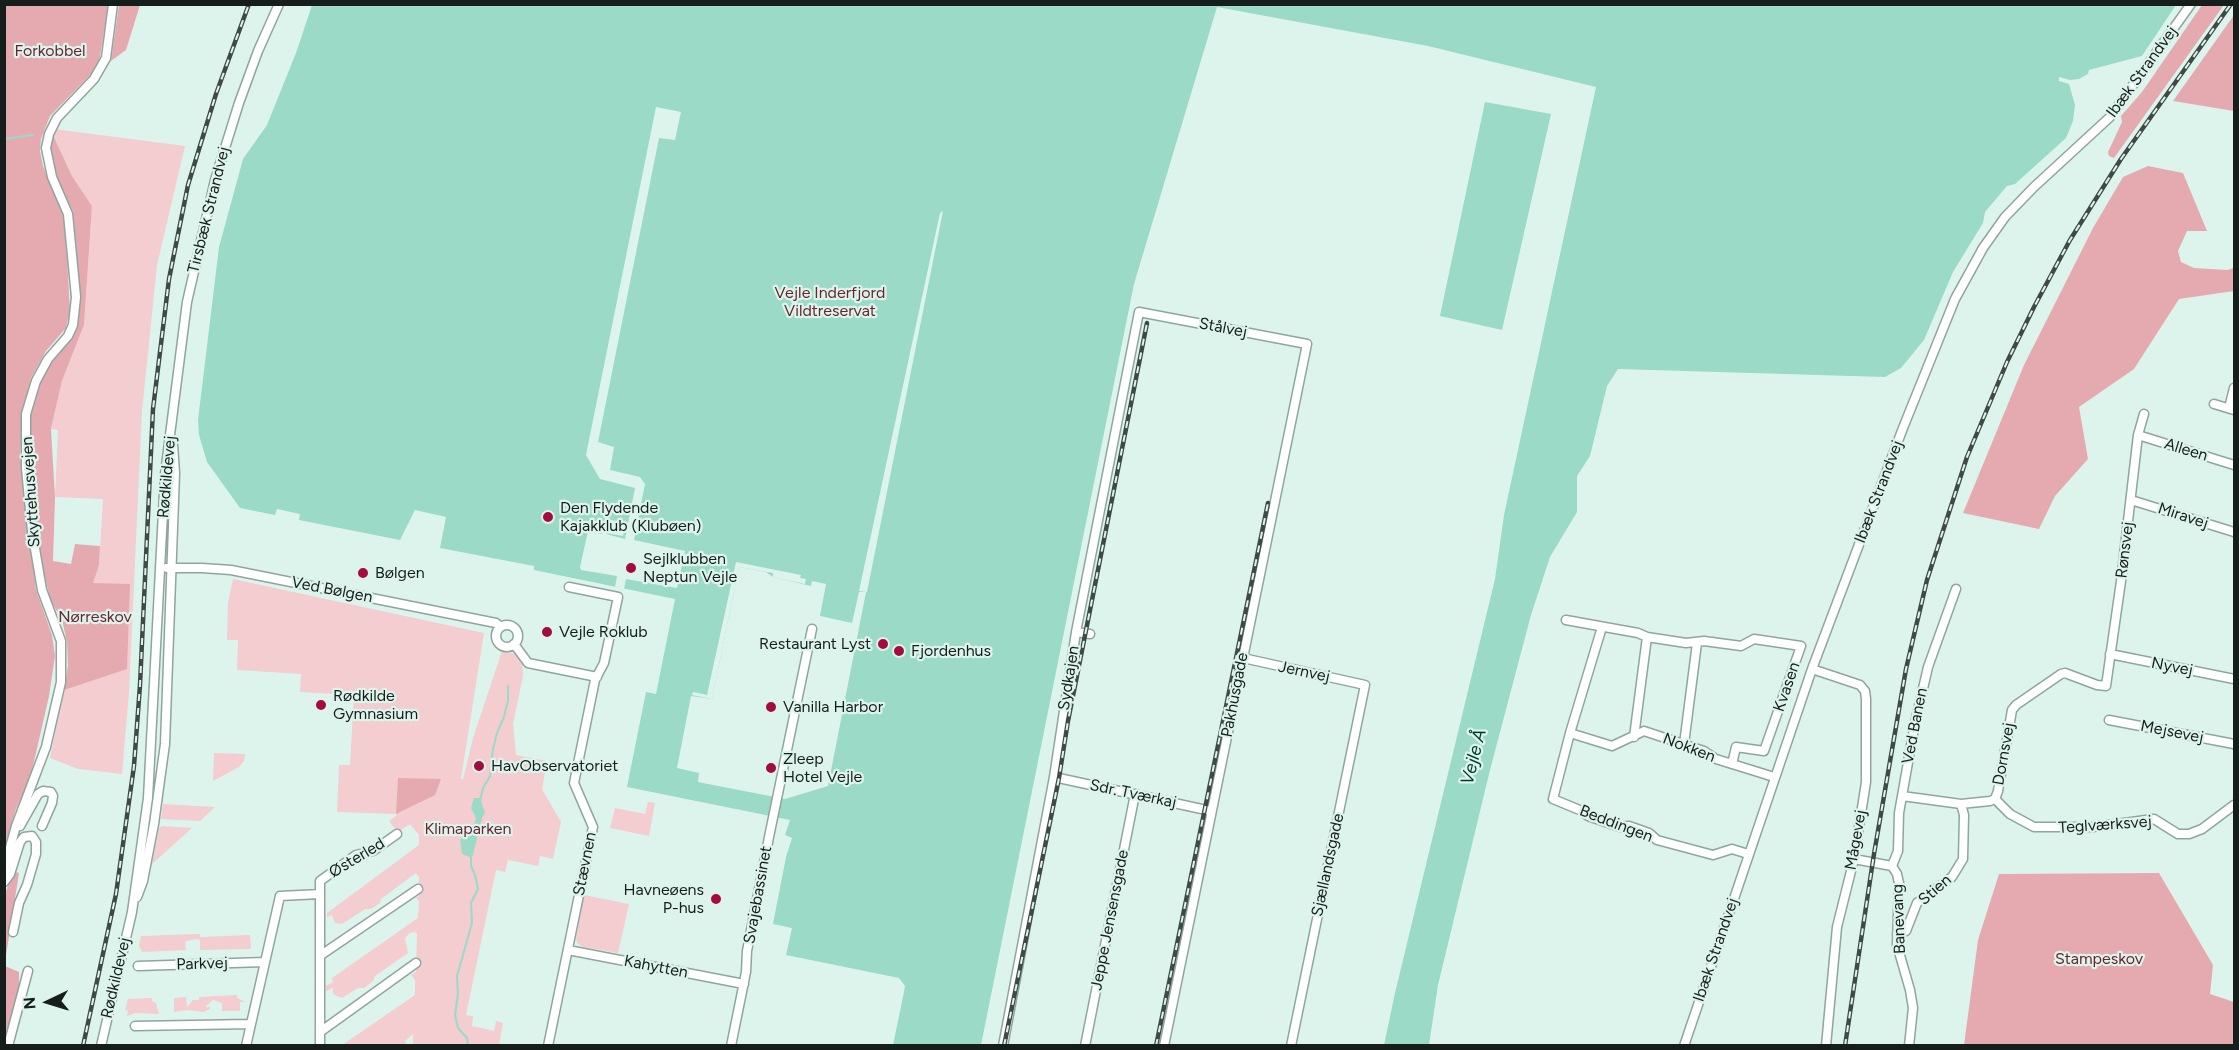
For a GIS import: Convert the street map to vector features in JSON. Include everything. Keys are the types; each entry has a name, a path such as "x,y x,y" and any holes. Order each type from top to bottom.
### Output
{"street":[{"name":"Skyttehusvejen","path":"4,869 16,826 46,747 56,713 63,662 61,641 42,590 32,531 26,468 26,414 36,381 48,359 68,336 73,325 76,297 68,214 52,177 46,148 49,134 57,118 94,79 106,58 113,4"},
{"name":"Tirsbæk Strandvej","path":"171,424 187,302 209,202 239,103 258,51 279,4"},
{"name":"Ibæk Strandvej","path":"1684,1046 1812,669 1935,348 1964,282 1983,248 2005,217 2110,117 2191,4"},
{"name":"Stålvej","path":"1139,312 1307,344"},
{"name":"Sydkajen","path":"1003,1046 1054,777 1076,632 1139,312"},
{"name":"Pakhusgade","path":"1164,1046 1307,344"},
{"path":"2214,404 2232,409 2235,388"},
{"name":"Rønsvej","path":"2106,686 2138,435 2144,414"},
{"name":"Rødkildevej","path":"132,912 143,881 158,799 165,744 175,473 171,424"},
{"name":"Rødkildevej","path":"101,1046 132,912 148,798 165,474 171,424"},
{"name":"Alleen","path":"2138,435 2235,465"},
{"name":"Miravej","path":"2131,500 2235,532"},
{"name":"Ved Bølgen","path":"161,568 231,570 495,622 501,627"},
{"name":"Stævnen","path":"548,1046 593,827 574,783 597,676 604,663 618,597 569,587"},
{"name":"Ved Banen","path":"1892,866 1898,850 1899,813 1915,723 1928,667 1956,589"},
{"name":"Kvasen","path":"1566,620 1638,633 1647,637 1697,643 1704,640 1741,646 1754,639 1801,646 1764,751 1737,747 1732,764"},
{"path":"509,626 516,631 517,639 514,644 504,647 497,642 496,634 501,627 509,626"},
{"name":"Beddingen","path":"1602,627 1570,733 1554,800 1588,816 1620,827 1629,826 1649,833 1657,840 1713,855 1732,849 1748,854"},
{"name":"Svajebassinet","path":"731,1046 777,796 812,629"},
{"path":"1076,632 1090,634"},
{"path":"1634,737 1647,637"},
{"path":"1684,744 1697,643"},
{"path":"514,644 528,663 597,676"},
{"name":"Nyvej","path":"2110,654 2235,679"},
{"name":"Jernvej","path":"1243,658 1365,685"},
{"name":"Mågevej","path":"1812,669 1860,685 1865,691 1866,782 1854,859 1837,927 1826,1046"},
{"name":"Dornsvej","path":"1995,799 2012,710 2016,705 2065,673 2106,686"},
{"name":"Sjællandsgade","path":"1291,1046 1365,685"},
{"name":"Mejsevej","path":"2109,720 2235,744"},
{"name":"Nokken","path":"1570,733 1612,746 1644,731 1704,751 1716,759 1774,777"},
{"name":"Sdr. Tværkaj","path":"1054,777 1211,811"},
{"name":"Skyttehusvejen","path":"16,826 21,825 38,794 47,791 53,796 42,826"},
{"name":"Jeppe Jensensgade","path":"1085,1046 1135,794"},
{"path":"1902,796 1960,804 1995,799"},
{"name":"Teglværksvej","path":"1995,799 2010,814 2034,827 2093,826 2154,819 2178,834 2189,834 2202,829 2235,805"},
{"name":"Stien","path":"1897,934 1906,931 1917,903 1952,877 1963,859 1964,815 1960,804"},
{"name":"Østerled","path":"320,1046 320,881 356,855 372,851 397,834"},
{"path":"4,882 10,874 20,842 24,837 32,836 36,842 36,854 27,885 18,903 13,932"},
{"name":"Banevang","path":"1854,859 1892,866 1898,874 1897,945 1913,1008 1909,1046"},
{"path":"321,956 418,889"},
{"path":"246,1046 280,896 320,894"},
{"name":"Kahytten","path":"568,950 744,984"},
{"name":"Parkvej","path":"138,966 265,962"},
{"path":"320,1032 416,963"},
{"path":"8,1046 28,971"},
{"path":"135,1026 251,1024"}],"green space":[{"name":"Forkobbel","path":"5,5 108,5 100,57 94,71 50,116 41,139 40,151 43,166 65,221 70,311 66,328 46,351 31,378 23,414 20,454 36,590 52,635 55,656 49,696 30,779 16,809 5,845"},
{"name":"Forkobbel","path":"119,5 140,5 126,50 111,61"},
{"path":"2202,5 2224,5 2114,158 2109,156 2108,152 2122,122 2121,116 2142,92"},
{"path":"2234,15 2234,111 2173,101"},
{"path":"54,129 185,146 157,265 142,411 129,692 122,774 78,769 50,758 68,666 68,640 99,565 103,499 55,497 58,430 51,429 62,381 84,325 92,206 72,176 52,133"},
{"name":"Nørreskov","path":"52,133 72,176 92,206 84,325 62,381 51,429 55,497 53,561 71,564 75,544 100,546 99,565 93,583 130,584 127,669 64,690 68,666 67,642 62,620 51,601 40,559 30,435 31,414 41,377 72,336 78,313 79,279 73,211 53,171 50,147"},
{"path":"2148,166 2183,173 2207,231 2187,231 2178,251 2181,262 2194,268 2227,270 2234,268 2234,291 2179,299 2134,369 2079,407 2088,459 2055,496 2039,529 1963,513 2024,365 2093,228 2123,177"},
{"name":"Klimaparken","path":"233,579 484,633 461,779 463,779 473,738 502,651 516,654 522,660 523,676 513,724 516,755 547,761 542,789 561,822 553,859 540,856 538,866 508,860 505,872 496,870 466,1015 473,1016 472,1026 494,1031 496,1021 503,1023 499,1045 413,1045 413,1034 405,1041 407,1045 342,1045 415,995 415,980 411,975 416,972 417,934 415,932 405,938 408,953 375,976 373,981 364,988 358,988 342,998 333,994 333,988 326,991 326,986 333,982 332,978 418,918 419,901 416,898 419,896 419,877 416,873 381,899 380,903 371,909 365,909 342,924 335,923 332,915 327,917 327,913 419,845 419,835 410,824 401,830 396,830 389,821 396,814 337,812 339,765 350,765 354,695 300,692 301,674 237,670 238,640 227,640 228,603"},
{"path":"214,753 245,754 244,761 239,767 213,781"},
{"path":"398,778 441,779 435,795 396,814"},
{"path":"648,802 655,803 649,836 610,828 615,808 645,814"},
{"path":"163,804 215,807 200,821 161,819"},
{"path":"162,826 192,828 152,864 159,828"},
{"path":"13,871 19,873 5,962 5,894"},
{"name":"Stampeskov","path":"2159,873 2213,965 2210,994 2234,1002 2234,1045 1964,1045 1978,940 1999,874"},
{"path":"584,895 629,904 618,953 583,947 577,943"},
{"path":"200,934 200,937 250,935 251,949 200,950 200,940 196,939 186,941 186,950 142,952 139,946 141,936"},
{"path":"5,966 19,972 19,990 5,1040"},
{"path":"237,995 237,998 245,1002 240,1002 240,1011 222,1011 222,1003 213,1000 206,1006 207,1008 210,1006 210,1009 203,1012 187,1010 174,1012 174,998 186,997 187,1007 193,1000 199,1000 199,997"},
{"path":"152,998 159,1014 135,1013 127,1016 128,1011 125,1010 128,999"}],"water":[{"name":"Vejle Inderfjord Vildtreservat","path":"312,5 2176,5 2142,56 2089,70 2088,74 2079,79 2070,80 2059,77 2059,81 2069,84 2075,105 2073,121 2066,138 2015,184 2007,186 1985,212 1983,223 1953,272 1924,340 1901,368 1885,377 1618,369 1607,386 1590,456 1577,476 1577,512 1550,557 1531,615 1490,770 1438,985 1429,1045 1384,1045 1495,579 1504,515 1596,87 1428,46 1217,7 1134,284 981,1045 893,1045 905,986 899,978 786,955 792,928 773,924 792,838 785,835 790,820 627,787 646,692 656,694 675,599 534,570 534,566 440,548 446,517 415,510 400,540 299,520 300,514 277,509 275,515 240,508 207,462 199,435 198,420 219,247 243,159 267,125 296,53","holes":["739,567 766,572 773,577 811,586 812,581 826,584 820,616 852,623 859,592 866,592 828,786 785,799 698,782 699,773 677,768 691,696 712,699"]},
{"path":"1485,102 1551,114 1502,330 1440,316"},
{"path":"474,798 480,798 485,813 472,858 462,854 460,840 474,826 476,818 471,808"}],"pier":[{"path":"656,107 681,112 675,140 659,138 598,442 614,447 610,470 640,477 645,484 634,540 685,551 677,588 626,579 624,589 615,587 617,576 581,570 580,567 588,531 602,534 606,519 626,523 623,536 606,534 625,539 635,488 600,479 586,455"},
{"path":"943,211 867,592 859,591 940,213"},
{"path":"736,562 801,575 800,578 806,579 805,584 773,577 773,573 739,567 712,699 692,695 693,692 707,695"}],"waterway":[{"path":"4,139 33,135"},
{"path":"480,801 483,788 490,776 493,749 508,700 508,686"},
{"path":"468,1046 467,1038 458,1028 455,1015 458,994 457,976 472,923 471,903 478,889 471,866 471,856"}],"railway":[{"path":"83,1046 116,894 134,766 153,409 169,279 188,185 216,94 249,4"},
{"path":"1845,1046 1874,854 1906,669 1927,580 1967,457 2007,362 2070,240 2121,159 2231,4"},
{"path":"1004,1046 1059,778 1068,721 1147,323"},
{"path":"1156,1046 1268,503"}],"place":[{"name":"Den Flydende Kajakklub (Klubøen)","path":"548,517"},
{"name":"Sejlklubben Neptun Vejle","path":"631,568"},
{"name":"Bølgen","path":"363,573"},
{"name":"Vejle Roklub","path":"547,632"},
{"name":"Restaurant Lyst","path":"883,644"},
{"name":"Fjordenhus","path":"899,651"},
{"name":"Rødkilde Gymnasium","path":"321,705"},
{"name":"Vanilla Harbor","path":"771,707"},
{"name":"HavObservatoriet","path":"479,766"},
{"name":"Zleep Hotel Vejle","path":"771,768"},
{"name":"Havneøens P-hus","path":"716,899"}],"water label":[{"name":"Vejle Å","path":"1474,757"}]}
